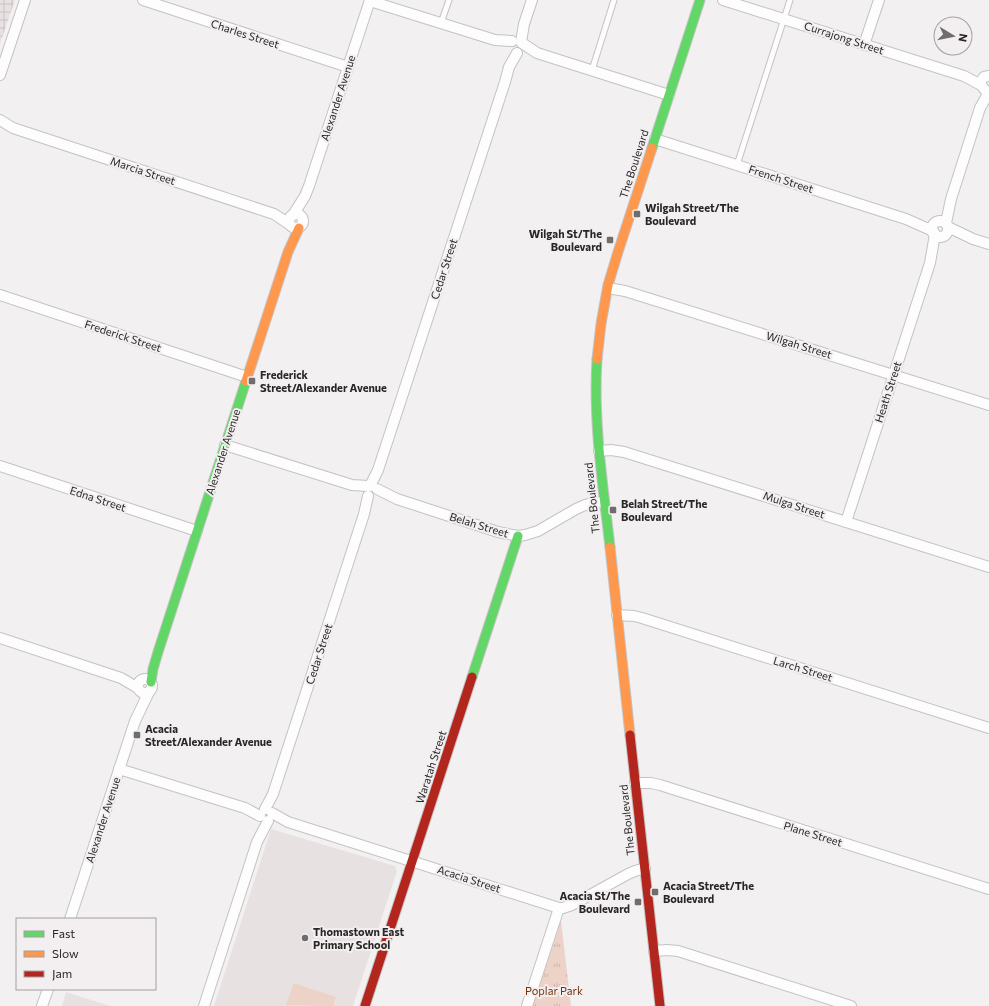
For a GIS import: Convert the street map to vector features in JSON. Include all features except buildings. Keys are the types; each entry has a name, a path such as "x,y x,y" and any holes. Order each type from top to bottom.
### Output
{"street":[{"path":"0,75 25,0"},
{"name":"Charles Street","path":"143,0 348,67"},
{"path":"370,0 441,24 516,46 669,95"},
{"name":"Alexander Avenue","path":"70,918 135,721 149,665 158,652 288,252 294,221 312,179 370,0"},
{"name":"Cedar Street","path":"204,1006 532,0"},
{"name":"The Boulevard","path":"660,1006 604,502 596,415 596,370 599,332 608,288 700,0"},
{"name":"Currajong Street","path":"723,0 986,82"},
{"path":"864,45 879,0"},
{"name":"Heath Street","path":"846,522 980,108 986,82"},
{"name":"Marcia Street","path":"0,120 13,128"},
{"name":"Marcia Street","path":"0,126 13,128 294,221"},
{"name":"French Street","path":"655,139 989,244"},
{"name":"Wilgah Street","path":"608,288 625,291 989,405"},
{"name":"Frederick Street","path":"0,295 247,377"},
{"name":"Belah Street","path":"225,445 498,532 518,536 538,531 585,505 604,502"},
{"name":"Mulga Street","path":"599,452 611,450 624,452 989,567"},
{"name":"Edna Street","path":"0,466 197,531"},
{"name":"Waratah Street","path":"365,1006 518,536"},
{"name":"Larch Street","path":"617,615 642,618 989,728"},
{"path":"0,638 143,685"},
{"name":"Acacia Street","path":"119,769 559,908"},
{"name":"Plane Street","path":"635,783 651,783 660,785 989,889"},
{"path":"527,1006 559,908 572,906 635,870 645,868"},
{"path":"654,951 678,951 851,1006"},
{"path":"42,1006 48,990"}],"lane":[{"path":"441,24 448,0"},
{"path":"592,70 614,0"},
{"path":"737,165 790,0"}],"shaded area":[{"path":"0,0 15,0 0,44"},
{"name":"Thomastown East Primary School","path":"271,829 395,866 397,871 353,1006 214,1006"},
{"path":"66,992 110,1006 62,1006"}],"green space":[{"name":"Poplar Park","path":"561,921 571,1006 533,1006"},
{"path":"294,983 336,997 333,1006 286,1005"}],"traffic: fast":[{"path":"652,148 700,0"},
{"path":"597,359 596,406 610,547"},
{"path":"151,682 158,652 246,381"},
{"path":"472,677 518,536"}],"traffic: slow":[{"path":"597,359 608,285 652,148"},
{"path":"246,381 288,252 299,228"},
{"path":"610,547 630,735"}],"traffic: jam":[{"path":"365,1006 472,677"},
{"path":"630,735 660,1006"}],"place":[{"name":"Wilgah Street/The Boulevard","path":"637,214"},
{"name":"Wilgah St/The Boulevard","path":"610,240"},
{"name":"Frederick Street/Alexander Avenue","path":"252,381"},
{"name":"Belah Street/The Boulevard","path":"613,510"},
{"name":"Acacia Street/Alexander Avenue","path":"137,735"},
{"name":"Acacia Street/The Boulevard","path":"655,892"},
{"name":"Acacia St/The Boulevard","path":"638,902"},
{"name":"Thomastown East Primary School","path":"305,938"}]}
